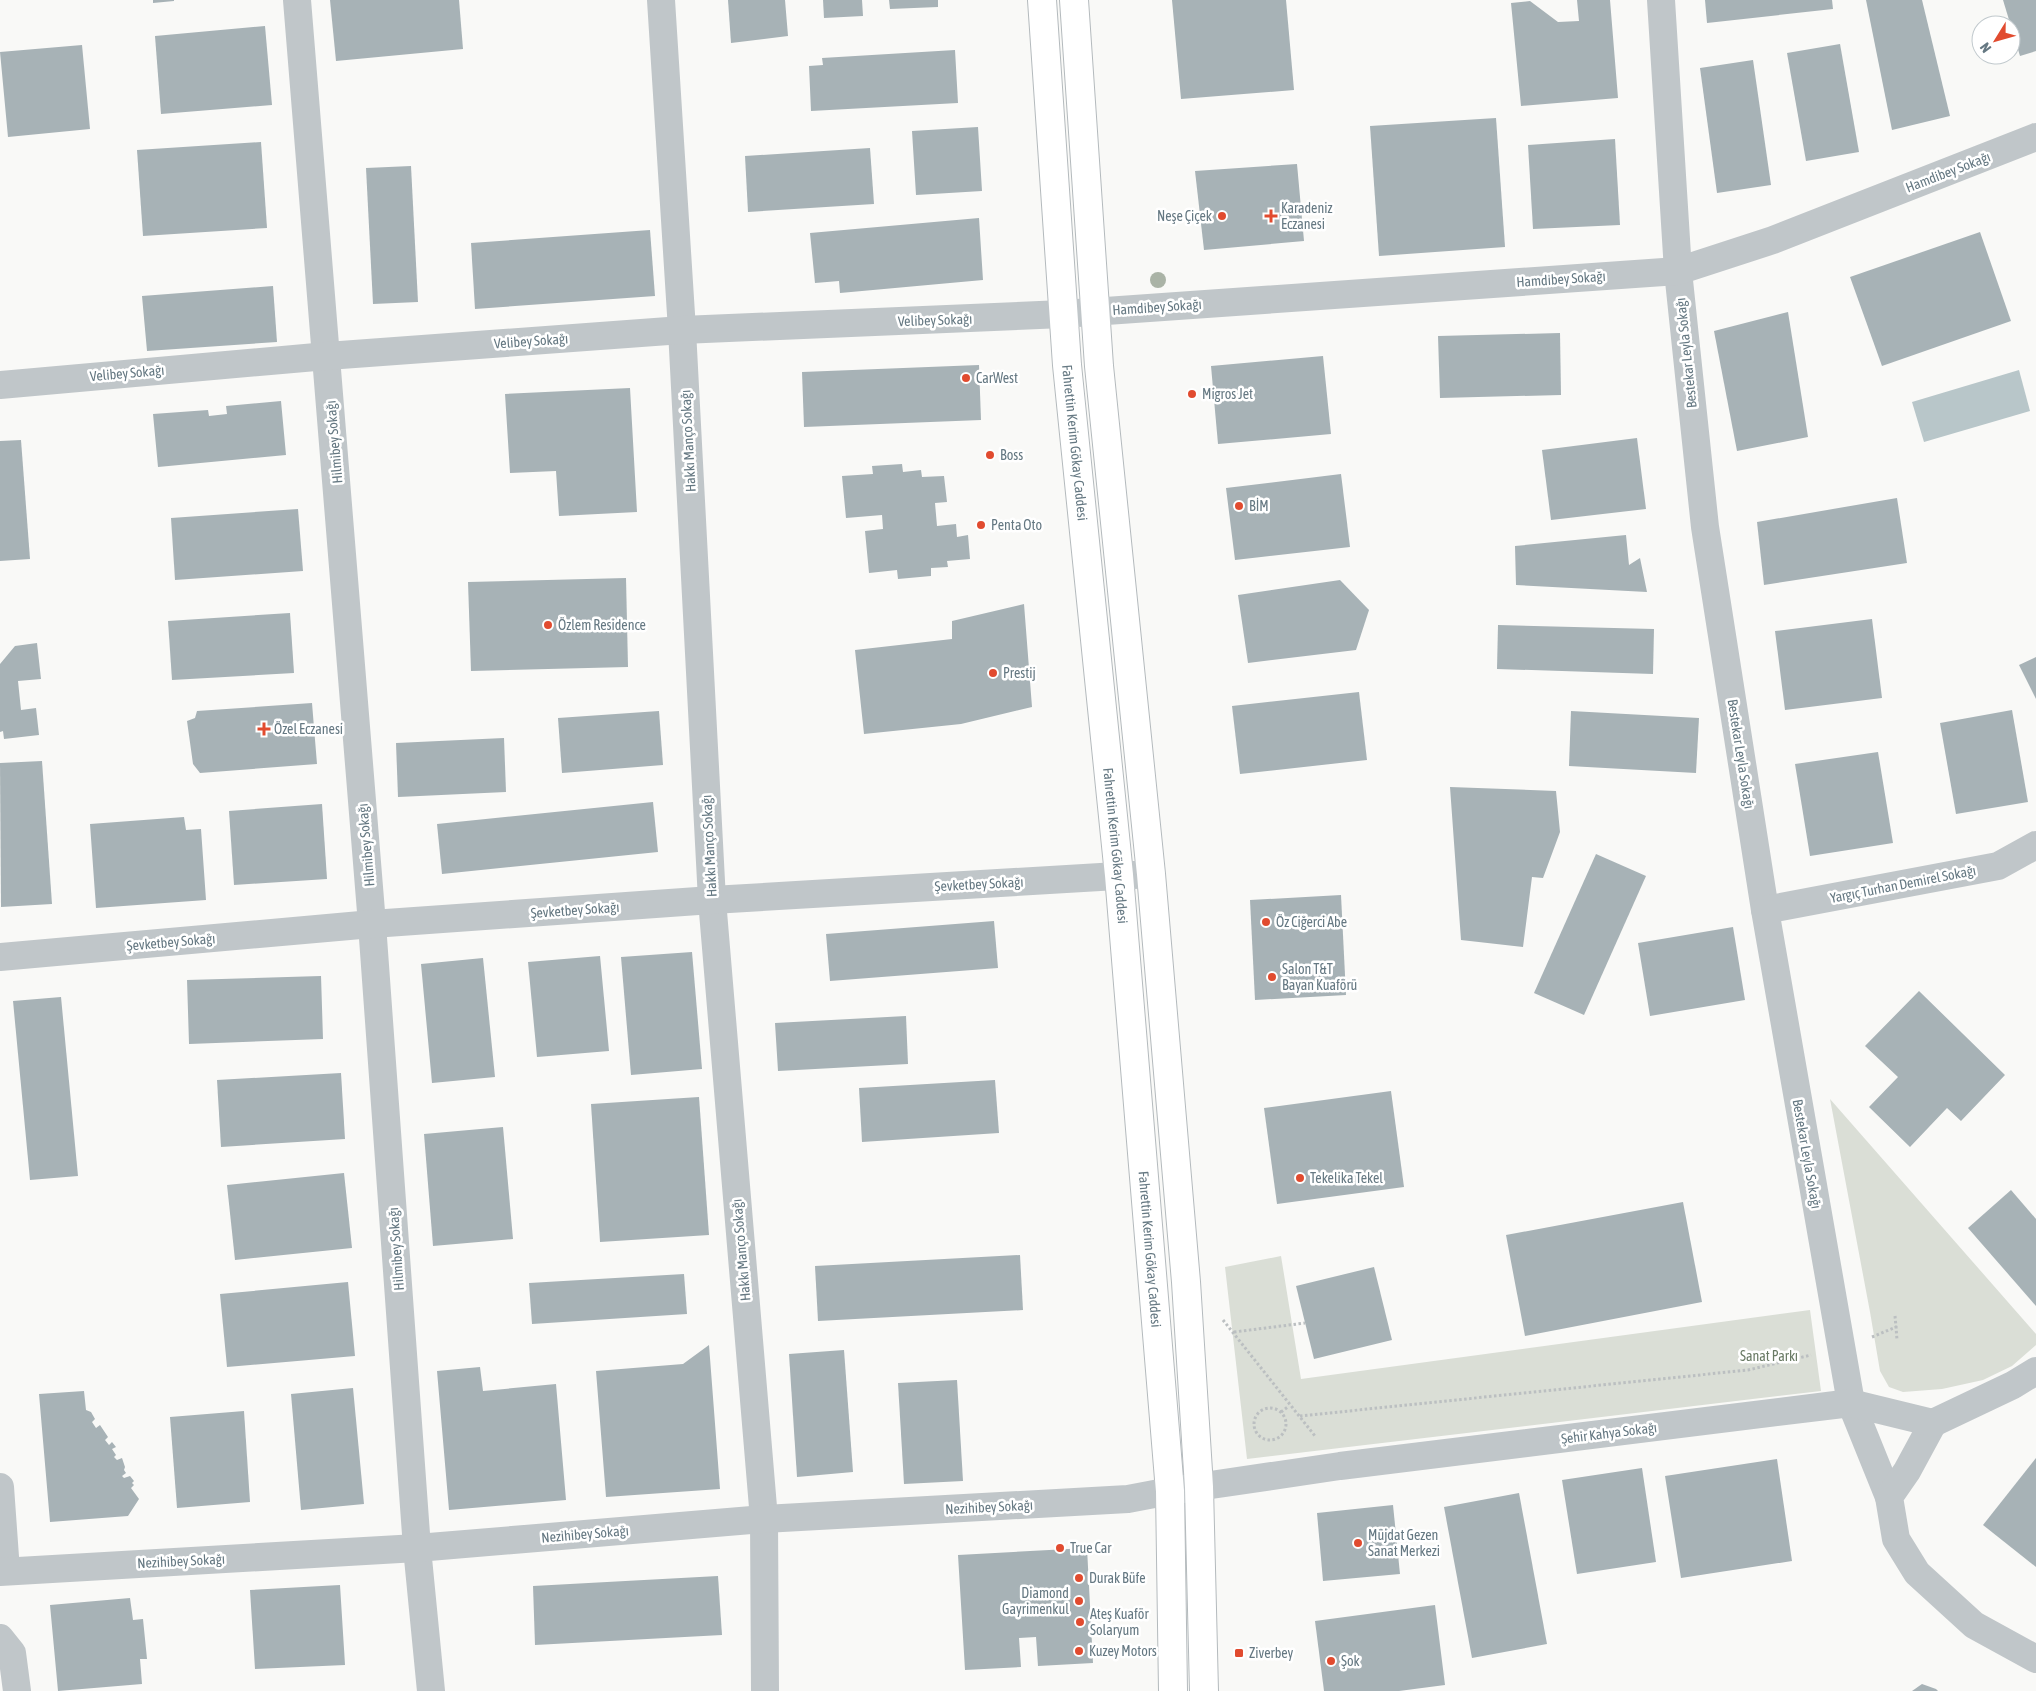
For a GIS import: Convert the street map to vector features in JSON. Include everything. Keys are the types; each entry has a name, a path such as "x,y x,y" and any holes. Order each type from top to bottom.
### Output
{"main road":[{"name":"Fahrettin Kerim Gökay Caddesi","path":"1042,0 1063,314 1119,875 1170,1491 1173,1691"},
{"path":"1074,0 1094,312 1151,874 1186,1282 1199,1487 1204,1691"}],"street":[{"name":"Hilmibey Sokağı","path":"297,0 372,924 417,1548 431,1691"},
{"name":"Hakkı Manço Sokağı","path":"661,0 682,330 712,900 764,1518 765,1691"},
{"name":"Bestekar Leyla Sokağı","path":"1660,0 1678,271 1705,527 1765,910 1850,1403 1889,1496 1896,1539 1917,1573 1974,1625 2036,1660"},
{"name":"Hamdibey Sokağı","path":"1063,314 1678,271 1773,240 2036,137"},
{"name":"Velibey Sokağı","path":"0,385 327,356 682,330 1063,314"},
{"name":"Yargıç Turhan Demirel Sokağı","path":"1765,910 1998,866 2036,845"},
{"name":"Şevketbey Sokağı","path":"0,957 372,924 712,900 1151,874"},
{"path":"1889,1496 1907,1471 1933,1423 2013,1385 2036,1371"},
{"name":"Şehir Kahya Sokağı","path":"1170,1491 1340,1466 1850,1403 1933,1423"},
{"path":"0,1487 3,1571"},
{"name":"Nezihibey Sokağı","path":"3,1571 417,1548 764,1518 1128,1499 1170,1491"},
{"path":"0,1638 12,1653 18,1691"}],"path":[{"path":"1895,1316 1896,1327"},
{"path":"1220,1317 1234,1332 1289,1406 1300,1416 1340,1466"},
{"path":"1234,1332 1305,1322"},
{"path":"1300,1416 1748,1370 1840,1349"},
{"path":"1282,1412 1289,1406"},
{"path":"1273,1408 1282,1412 1286,1421 1285,1432 1278,1438 1268,1440 1258,1435 1254,1426 1255,1417 1263,1409 1273,1408"}],"green space":[{"path":"1830,1099 2036,1334 2036,1345 2012,1366 1983,1380 1942,1389 1903,1392 1889,1387 1880,1371"},
{"name":"Sanat Parkı","path":"1281,1256 1301,1379 1810,1310 1821,1391 1247,1459 1225,1267"}],"shaded area":[{"path":"2019,370 2030,411 1924,442 1912,402"}],"building":[{"path":"153,0 174,0 174,1 153,3"},
{"path":"330,0 459,0 463,49 336,61"},
{"path":"728,0 785,0 788,36 731,43"},
{"path":"823,0 862,0 863,16 824,18"},
{"path":"889,0 938,0 938,7 890,9"},
{"path":"1172,0 1286,0 1294,90 1181,99"},
{"path":"1577,0 1610,0 1618,98 1521,106 1511,3 1530,1 1558,22 1579,21"},
{"path":"1705,0 1832,0 1833,9 1707,23"},
{"path":"1866,0 1922,0 1950,116 1892,130"},
{"path":"2003,0 2036,0 2036,51 2021,56 2021,15 2008,15"},
{"path":"265,26 272,105 161,114 155,36"},
{"path":"1840,44 1859,152 1806,161 1787,53"},
{"path":"82,45 90,129 8,137 0,52"},
{"path":"955,50 958,103 811,111 809,66 823,65 822,58"},
{"path":"1753,60 1771,185 1717,193 1700,68"},
{"path":"1496,118 1505,247 1379,256 1370,126"},
{"path":"978,127 982,191 916,195 912,131"},
{"path":"1615,139 1620,225 1533,229 1528,145"},
{"path":"261,142 267,228 143,236 137,150"},
{"path":"870,148 874,204 748,212 745,156"},
{"path":"1297,164 1304,241 1204,250 1195,171"},
{"path":"411,166 418,302 373,304 366,168"},
{"path":"979,218 983,280 840,293 839,281 815,283 810,233"},
{"path":"650,230 655,296 475,309 471,243"},
{"path":"1980,232 2011,321 1882,366 1850,277"},
{"path":"273,286 277,342 147,351 142,296"},
{"path":"1788,312 1808,437 1737,451 1714,331"},
{"path":"1560,333 1561,395 1440,398 1438,336"},
{"path":"1323,356 1331,434 1218,444 1211,366"},
{"path":"979,365 981,420 804,427 802,372"},
{"path":"630,388 637,512 559,516 556,471 510,473 505,394"},
{"path":"281,401 286,455 158,467 153,414 208,410 209,416 227,414 226,406"},
{"path":"1637,438 1646,509 1551,520 1542,450"},
{"path":"21,440 30,559 0,561 0,441"},
{"path":"902,464 903,472 921,470 922,477 944,476 947,502 935,503 937,526 956,524 957,537 968,535 970,559 947,561 948,567 931,568 931,576 898,579 897,570 869,573 865,531 883,529 882,515 846,518 842,476 873,474 872,466"},
{"path":"1341,474 1350,547 1235,560 1226,488"},
{"path":"1897,498 1907,563 1764,585 1757,522"},
{"path":"298,509 303,571 175,580 171,518"},
{"path":"1626,535 1629,565 1640,558 1647,592 1516,585 1515,546"},
{"name":"Özlem Residence","path":"626,578 628,667 471,671 468,582"},
{"path":"1340,580 1369,610 1356,650 1248,663 1238,595"},
{"path":"1024,604 1032,707 961,724 864,734 855,650 952,639 952,621"},
{"path":"290,613 294,673 172,680 168,621"},
{"path":"1872,619 1882,698 1785,710 1775,631"},
{"path":"1498,625 1654,629 1653,674 1497,669"},
{"path":"37,643 41,679 18,681 21,710 36,708 39,735 4,739 3,731 0,732 0,664 15,646"},
{"path":"2036,657 2036,699 2019,665"},
{"path":"1359,692 1367,760 1240,774 1232,706"},
{"path":"312,703 317,764 200,773 193,764 187,721 195,718 197,711"},
{"path":"2012,710 2028,802 1956,814 1940,723"},
{"path":"659,711 663,765 562,773 558,718"},
{"path":"1571,711 1699,718 1696,773 1569,766"},
{"path":"504,738 506,792 398,797 396,743"},
{"path":"1878,752 1893,843 1810,856 1795,764"},
{"path":"42,761 52,904 1,907 0,763"},
{"path":"1450,787 1556,791 1560,832 1543,878 1532,877 1523,947 1461,940"},
{"path":"653,802 658,852 442,874 437,824"},
{"path":"322,804 327,879 234,885 229,811"},
{"path":"184,817 186,830 201,829 206,900 96,908 90,824"},
{"path":"1596,854 1646,876 1584,1015 1534,993"},
{"path":"1341,895 1346,995 1255,1000 1250,900"},
{"path":"994,921 998,968 830,981 826,934"},
{"path":"1733,927 1745,1000 1650,1016 1638,943"},
{"path":"692,952 702,1069 631,1075 621,957"},
{"path":"600,956 609,1051 537,1057 528,962"},
{"path":"483,958 495,1077 432,1083 421,964"},
{"path":"321,976 323,1039 189,1044 187,980"},
{"path":"1919,991 2005,1075 1961,1121 1947,1108 1910,1147 1869,1107 1898,1077 1865,1046"},
{"path":"61,997 78,1176 30,1180 13,1001"},
{"path":"906,1016 908,1064 778,1071 775,1023"},
{"path":"341,1073 345,1139 221,1147 217,1080"},
{"path":"995,1080 999,1133 862,1142 859,1088"},
{"path":"1391,1091 1404,1187 1277,1204 1264,1108"},
{"path":"699,1097 709,1235 600,1242 591,1104"},
{"path":"503,1127 513,1239 433,1246 424,1134"},
{"path":"344,1173 352,1248 235,1260 227,1185"},
{"path":"2011,1190 2036,1219 2036,1306 1968,1228"},
{"path":"1683,1202 1702,1302 1525,1336 1506,1235"},
{"path":"1020,1255 1023,1310 818,1321 815,1266"},
{"path":"1374,1267 1392,1340 1314,1359 1296,1286"},
{"path":"684,1274 687,1314 532,1324 529,1283"},
{"path":"348,1282 355,1356 227,1367 220,1294"},
{"path":"709,1345 720,1489 606,1497 596,1371 683,1364"},
{"path":"844,1350 853,1472 797,1477 789,1354"},
{"path":"480,1367 483,1391 556,1384 566,1500 449,1510 437,1371"},
{"path":"957,1380 963,1481 904,1484 898,1383"},
{"path":"353,1388 364,1504 301,1510 291,1394"},
{"path":"84,1391 86,1410 91,1412 95,1419 92,1422 96,1428 100,1425 108,1437 105,1440 109,1445 112,1442 116,1447 112,1449 116,1455 114,1457 117,1460 122,1458 125,1467 126,1473 122,1476 124,1478 130,1476 134,1481 132,1483 134,1485 131,1488 139,1499 128,1516 50,1522 39,1394"},
{"path":"244,1411 250,1502 177,1508 170,1417"},
{"path":"2036,1458 2036,1567 1983,1525"},
{"path":"1777,1459 1792,1561 1681,1578 1665,1476"},
{"path":"1642,1468 1656,1562 1577,1574 1562,1480"},
{"path":"1519,1493 1547,1644 1472,1658 1444,1507"},
{"name":"Müjdat Gezen Sanat Merkezi","path":"1393,1505 1400,1574 1323,1581 1317,1513"},
{"path":"1087,1548 1093,1663 1038,1666 1036,1637 1019,1638 1021,1667 965,1670 958,1555"},
{"path":"718,1576 722,1635 535,1645 533,1586"},
{"path":"340,1585 345,1665 255,1669 250,1590"},
{"path":"130,1598 133,1620 143,1619 147,1659 140,1659 142,1684 58,1691 50,1605"},
{"path":"1435,1605 1445,1685 1399,1691 1324,1691 1315,1621"},
{"path":"1922,1684 1936,1689 1938,1691 1912,1691"}],"place":[{"name":"Neşe Çiçek","path":"1222,216"},
{"name":"Karadeniz Eczanesi","path":"1271,216"},
{"name":"CarWest","path":"966,378"},
{"name":"Migros Jet","path":"1192,394"},
{"name":"Boss","path":"990,455"},
{"name":"BİM","path":"1239,506"},
{"name":"Penta Oto","path":"981,525"},
{"name":"Özlem Residence","path":"548,625"},
{"name":"Prestij","path":"993,673"},
{"name":"Özel Eczanesi","path":"264,729"},
{"name":"Öz Ciğerci Abe","path":"1266,922"},
{"name":"Salon T&T Bayan Kuaförü","path":"1272,977"},
{"name":"Tekelika Tekel","path":"1300,1178"},
{"name":"Müjdat Gezen Sanat Merkezi","path":"1358,1543"},
{"name":"True Car","path":"1060,1548"},
{"name":"Durak Büfe","path":"1079,1578"},
{"name":"Diamond Gayrimenkul","path":"1079,1601"},
{"name":"Ateş Kuaför Solaryum","path":"1080,1622"},
{"name":"Kuzey Motors","path":"1079,1651"},
{"name":"Ziverbey","path":"1239,1653"},
{"name":"Şok","path":"1331,1661"}]}
